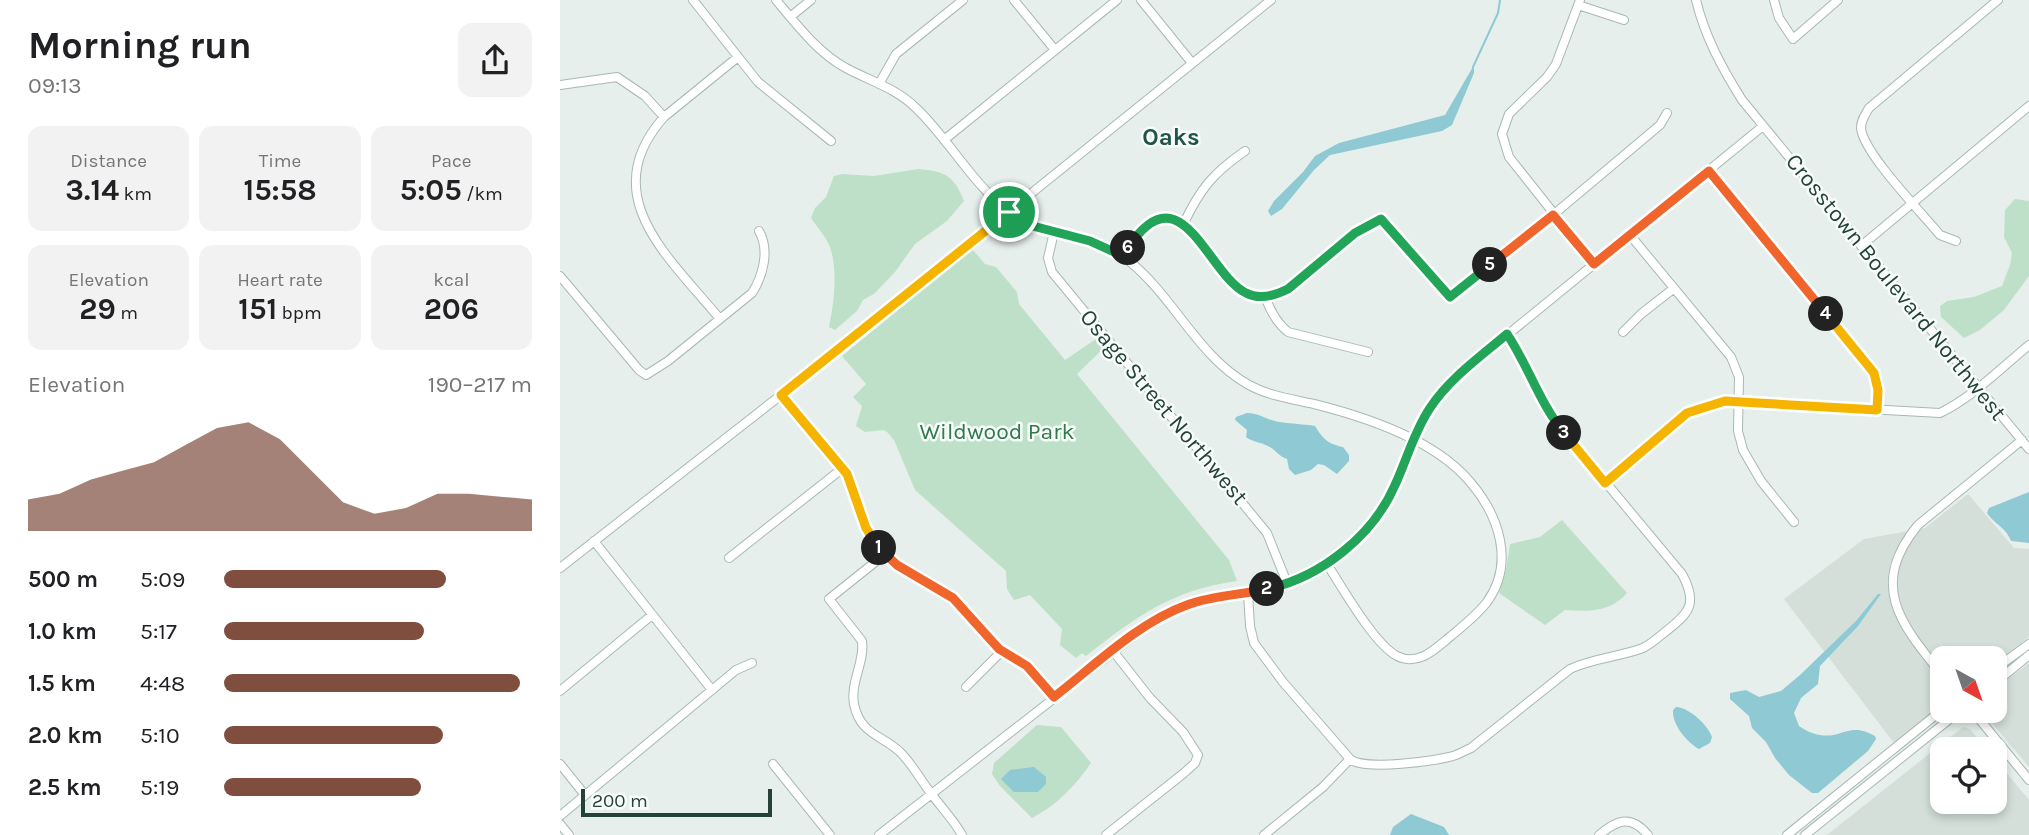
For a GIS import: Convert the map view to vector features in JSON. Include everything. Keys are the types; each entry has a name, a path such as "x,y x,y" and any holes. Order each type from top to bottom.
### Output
{"street":[{"path":"693,0 758,82 831,141"},
{"path":"776,0 832,60 908,101 1009,212 1029,225 1101,245 1123,256 1142,272 1218,362 1240,380 1259,391 1343,412 1434,450 1470,482 1491,511 1503,545 1501,565 1488,600 1469,621 1429,654 1408,659 1391,651 1359,612 1326,564"},
{"path":"790,17 811,0"},
{"path":"879,83 896,54 963,0"},
{"path":"1014,0 1055,50"},
{"path":"944,140 1117,0"},
{"path":"1141,0 1192,63"},
{"path":"560,568 781,395 1271,0"},
{"name":"Crosstown Boulevard Northwest","path":"1696,0 1722,69 1763,125 2029,449"},
{"path":"1773,0 1779,18 1793,39 1838,0"},
{"path":"1956,241 1940,235 1873,154 1861,131 1861,121 1869,108 1998,0"},
{"path":"1594,264 1509,157 1504,146 1503,131 1509,114 1556,65 1579,3 1623,20"},
{"path":"720,319 644,222 637,198 636,169 653,129 738,57"},
{"path":"560,85 617,76 645,96 664,117"},
{"path":"1861,246 2029,106"},
{"path":"1123,256 1135,237 1148,225 1163,220 1177,221 1190,229 1234,284 1245,293 1278,295 1355,233 1381,219 1450,297 1660,125 1667,113"},
{"path":"879,835 1153,621 1200,601 1287,583 1326,564 1351,544 1380,512 1396,484 1412,439 1430,407 1451,381 1763,125"},
{"path":"1184,225 1202,190 1220,168 1245,151"},
{"path":"1709,171 1874,373 1878,390 1877,410"},
{"path":"560,276 646,375 752,293 760,281 764,256 759,230"},
{"name":"Osage Street Northwest","path":"1054,232 1048,258 1052,272 1268,533 1287,583"},
{"path":"1630,235 1731,357 1739,377 1738,431 1750,464 1794,522"},
{"path":"1623,332 1673,289"},
{"path":"1265,296 1270,312 1289,332 1368,352"},
{"path":"1248,593 1254,643 1283,682 1353,763 1363,765 1454,756 1471,748 1570,669 1586,661 1646,647 1683,618 1692,597 1682,573 1548,413 1520,354 1507,334"},
{"path":"1605,483 1687,413 1725,401 1940,413 1952,407 2029,345"},
{"path":"781,395 843,468 855,493 866,528 884,555 953,598 979,629 1002,651 1027,666 1054,697"},
{"path":"1930,660 1900,620 1893,580 1898,556 1906,539 1918,524 2022,440"},
{"path":"729,558 843,468"},
{"path":"594,541 712,690"},
{"path":"884,555 829,599 862,641 863,648 854,687 857,715 873,735 901,753 951,816 962,835"},
{"path":"560,691 652,615"},
{"path":"2007,661 2028,646"},
{"path":"966,687 1002,651"},
{"path":"1106,835 1195,764 1198,755 1183,732 1113,651"},
{"path":"2007,673 2029,655"},
{"path":"560,816 736,670 752,663"},
{"path":"1787,835 1930,720"},
{"path":"1805,835 1945,723"},
{"path":"1983,723 2029,780"},
{"path":"1264,835 1323,787 1350,759"},
{"path":"560,764 585,794"},
{"path":"773,764 830,835"},
{"path":"1599,835 1613,823 1621,821 1641,827 1648,835"},
{"path":"560,824 569,835"}],"shaded area":[{"path":"1968,494 2014,548 2029,549 2029,637 2007,654 2007,646 1930,646 1930,714 1894,743 1784,599 1864,539 1925,528"},
{"path":"2029,663 2029,767 2007,741 2007,737 2004,737 1992,723 2007,723 2007,680"},
{"path":"1963,727 1970,729 1976,737 1950,737"},
{"path":"1930,753 1930,814 2007,814 2007,773 2029,800 2029,835 1827,835"}],"green space":[{"path":"918,169 947,176 956,185 964,201 947,221 915,244 895,272 874,294 863,300 857,311 835,330 829,327 834,298 834,266 828,243 811,218 815,208 826,197 834,176 874,176"},
{"path":"2015,199 2029,201 2029,276 2004,310 1980,330 1964,338 1941,317 1940,306 1947,301 1974,297 2002,286 2012,253 2004,237 2005,210"},
{"name":"Wildwood Park","path":"972,249 985,264 996,267 1017,292 1019,304 1065,360 1099,337 1106,346 1077,374 1229,560 1237,581 1173,598 1121,629 1086,656 1082,653 1076,658 1060,645 1062,629 1030,595 1014,600 1007,589 1006,571 915,490 894,440 887,432 865,432 856,426 862,406 853,397 866,384 842,356"},
{"path":"1562,520 1627,593 1606,607 1591,611 1565,610 1545,625 1499,593 1510,544 1540,537"},
{"path":"1037,725 1061,727 1091,763 1065,794 1032,818 1000,786 992,774 994,763"}],"water":[{"path":"1474,65 1474,73 1452,125 1442,131 1330,155 1282,209 1271,216 1268,211 1274,201 1315,156 1339,143 1445,115"},
{"path":"1247,413 1276,421 1315,426 1326,440 1343,447 1349,455 1349,461 1337,474 1318,464 1311,470 1295,475 1289,469 1287,459 1268,446 1246,437 1247,430 1235,420"},
{"path":"2029,492 2029,543 2011,541 1987,513 1989,508"},
{"path":"1878,594 1881,594 1858,626 1820,666 1818,684 1801,698 1794,713 1799,726 1814,734 1828,736 1859,730 1875,736 1876,739 1868,751 1818,793 1812,793 1789,775 1775,758 1766,742 1752,728 1749,716 1730,699 1730,693 1746,690 1759,697 1781,691 1856,621"},
{"path":"1676,707 1687,710 1703,722 1712,737 1710,743 1699,749 1685,738 1673,716"},
{"path":"1034,767 1046,777 1046,784 1038,792 1014,792 1001,779 1010,770"},
{"path":"1411,814 1444,827 1449,835 1390,835 1393,827"}],"waterway":[{"path":"1473,67 1498,13 1500,0"}],"district":[{"name":"Oaks","path":"1171,137"}],"route":[{"path":"1709,171 1874,373 1878,390 1877,410 1725,401 1701,407 1687,413 1605,483 1548,413 1520,354 1507,334 1451,381 1430,407 1412,439 1391,494 1367,529 1351,544 1326,564 1287,583 1270,589 1188,604 1164,615 1129,638 1054,697 1027,666 999,649 953,598 884,555 866,528 847,474 781,395 1009,212 1029,225 1090,241 1123,256 1135,237 1148,225 1163,220 1177,221 1190,229 1234,284 1254,296 1278,295 1288,289 1355,233 1381,219 1450,297 1553,215 1594,264 1709,171"}]}
